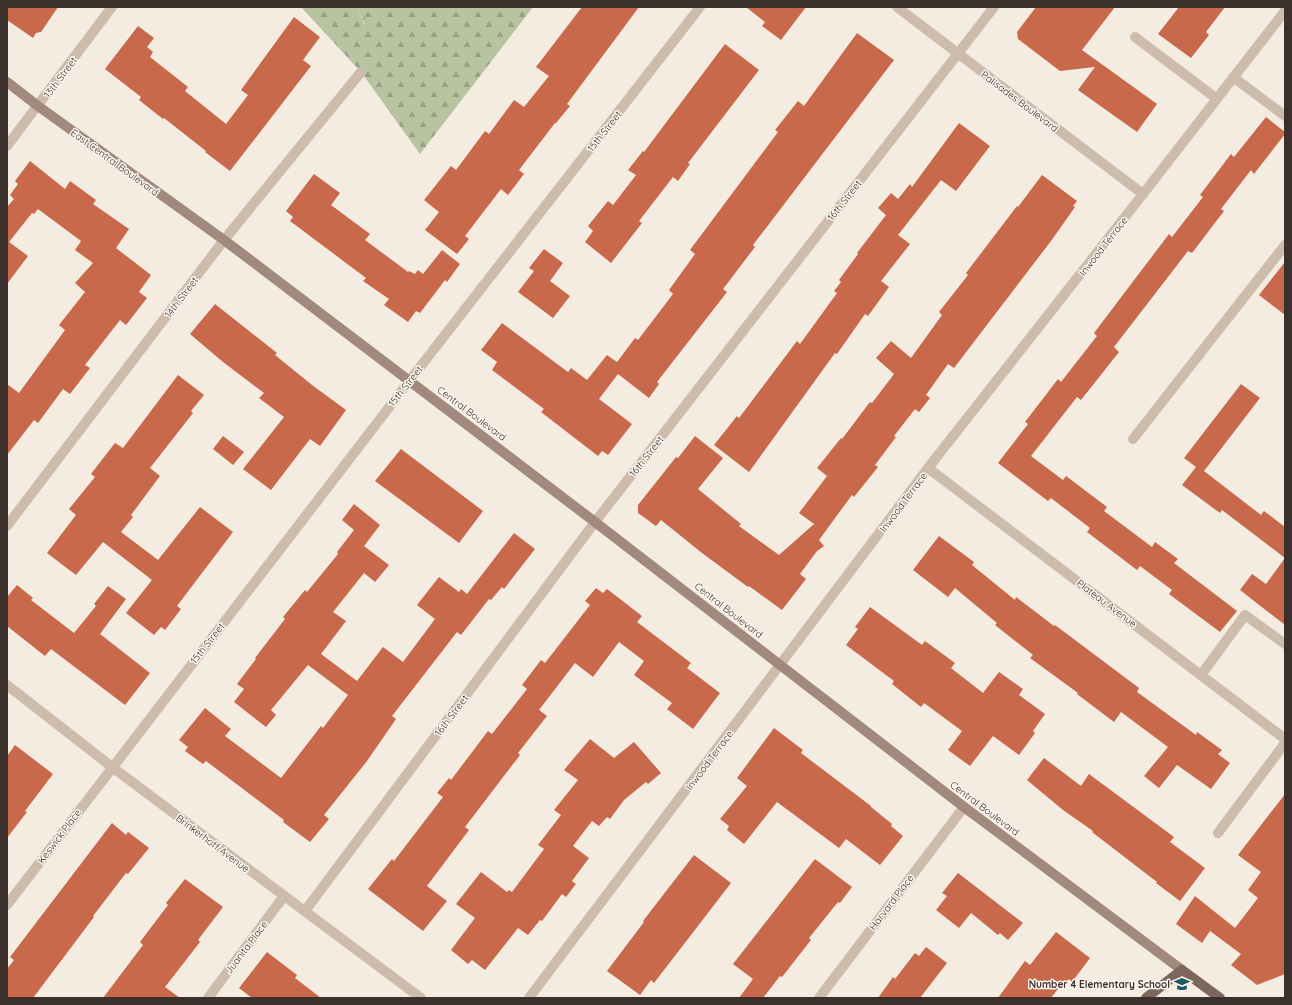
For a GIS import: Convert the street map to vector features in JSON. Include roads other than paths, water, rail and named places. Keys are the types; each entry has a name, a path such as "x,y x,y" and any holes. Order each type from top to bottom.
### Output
{"main road":[{"name":"East Central Boulevard","path":"7,82 224,240"},
{"name":"Central Boulevard","path":"224,240 410,380 964,807 1220,998"},
{"path":"1146,998 1182,970"}],"street":[{"name":"13th Street","path":"7,146 112,7"},
{"name":"15th Street","path":"112,767 700,7"},
{"name":"Palisades Boulevard","path":"897,7 1143,194"},
{"name":"16th Street","path":"305,911 595,522 994,7"},
{"name":"Inwood Terrace","path":"529,998 928,468 1285,11"},
{"path":"1135,37 1217,99"},
{"name":"14th Street","path":"7,526 224,240 361,72"},
{"path":"1233,77 1285,116"},
{"path":"1133,439 1285,245"},
{"name":"Plateau Avenue","path":"928,468 1285,739"},
{"path":"1201,675 1245,615 1285,644"},
{"name":"Brinkerhoff Avenue","path":"7,685 112,767 421,998"},
{"path":"1218,832 1285,744"},
{"name":"Keswick Place","path":"7,905 112,767"},
{"name":"Harvard Place","path":"819,998 964,807"},
{"name":"Juanita Place","path":"208,998 284,896"}],"place":[{"name":"Number 4 Elementary School","path":"1182,984"}]}
